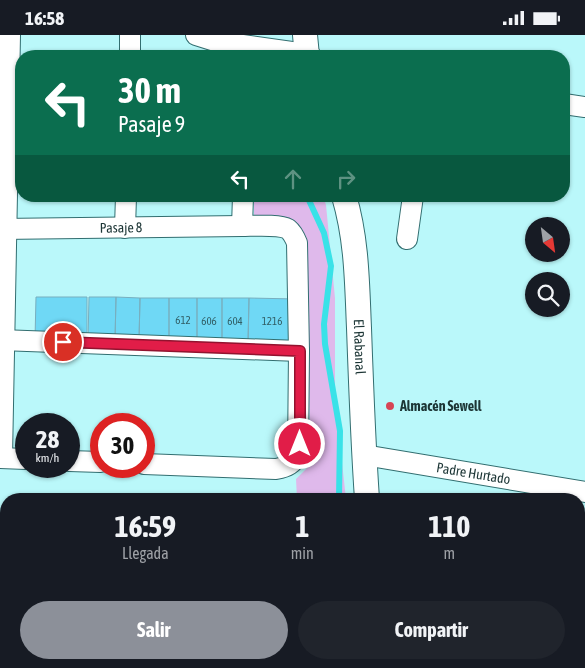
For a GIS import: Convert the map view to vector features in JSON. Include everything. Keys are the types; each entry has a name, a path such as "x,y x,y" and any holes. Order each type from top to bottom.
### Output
{"street":[{"path":"10,35 4,118 1,458 15,459"},
{"path":"130,35 130,50"},
{"path":"196,35 240,50"},
{"path":"570,105 585,107"},
{"path":"125,228 126,202"},
{"path":"242,202 242,226"},
{"name":"El Rabanal","path":"346,202 350,216 358,271 367,493"},
{"path":"408,239 412,202"},
{"name":"Pasaje 8","path":"3,229 242,226 288,229 294,235 297,243 300,351"},
{"path":"2,340 300,351 300,444 294,462 286,467 276,469 155,464"},
{"name":"Padre Hurtado","path":"364,455 585,492"}],"shaded area":[{"path":"254,202 325,202 335,298 335,399 345,493 297,493 296,479 308,467 310,446 307,244 254,220"}],"building":[{"path":"36,297 87,297 87,340 35,339"},
{"path":"89,297 116,297 115,341 88,340"},
{"path":"116,297 140,298 139,341 115,341"},
{"path":"140,298 169,298 169,342 139,341"},
{"path":"169,298 197,298 197,343 169,342"},
{"path":"197,298 222,298 222,343 197,343"},
{"path":"222,298 249,298 248,344 222,343"},
{"path":"249,298 296,299 295,344 248,344"}],"waterway":[{"path":"310,202 324,233 331,266 324,324 325,344 340,431 339,493"}],"place":[{"name":"Almacén Sewell","path":"390,406"}],"route":[{"path":"63,342 300,351 300,444"}]}
